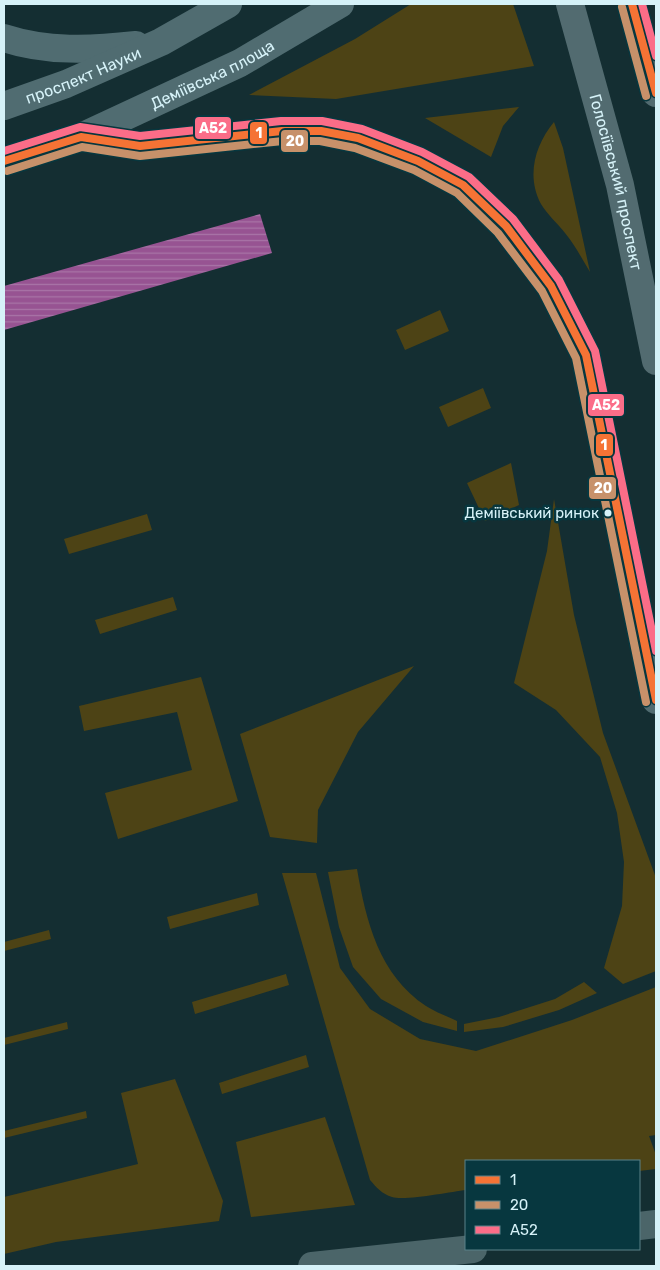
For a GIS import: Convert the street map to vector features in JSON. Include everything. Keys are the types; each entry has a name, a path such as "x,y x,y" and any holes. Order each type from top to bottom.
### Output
{"highway":[{"name":"Голосіївський проспект","path":"570,4 620,185 656,361"},
{"path":"632,4 656,93"}],"main road":[{"path":"4,38 60,50 104,49 161,42 228,4"},
{"name":"Деміївська площа","path":"80,137 240,63 340,4"},
{"name":"проспект Науки","path":"4,106 66,84 161,42"},
{"path":"4,161 80,137 140,146 282,131 320,131 358,138 418,161 463,185 506,226 551,286 586,355 656,700"},
{"path":"640,1226 656,1224"},
{"path":"312,1266 465,1250"}],"shaded area":[{"path":"411,4 513,4 534,66 336,99 249,95 355,39"},
{"path":"519,107 503,126 491,157 425,118"},
{"path":"554,122 563,148 590,272 569,238 543,208 536,193 534,183 535,161 542,141"},
{"path":"260,214 272,253 4,330 4,286"},
{"path":"440,310 449,331 405,350 396,330"},
{"path":"483,388 491,408 448,427 439,407"},
{"path":"511,463 519,505 485,521 467,483"},
{"path":"554,499 574,615 603,733 656,878 656,971 623,984 604,968 622,906 624,862 617,813 600,757 556,710 514,683 547,551"},
{"path":"147,514 152,530 69,554 64,539"},
{"path":"173,597 177,610 100,634 95,620"},
{"path":"414,666 358,732 318,810 317,843 270,837 240,734"},
{"path":"201,677 238,801 118,839 105,793 192,770 177,712 84,731 79,706"},
{"path":"357,869 370,927 386,963 410,993 426,1006 457,1021 457,1031 423,1022 381,999 353,967 339,927 328,872"},
{"path":"282,873 316,873 340,968 370,1009 420,1039 476,1051 572,1020 656,987 656,1135 649,1136 656,1155 656,1169 640,1171 640,1160 465,1160 465,1190 398,1198 388,1196 370,1180"},
{"path":"257,893 259,905 170,929 167,917"},
{"path":"49,930 51,939 4,951 4,942"},
{"path":"286,974 289,985 195,1014 192,1002"},
{"path":"584,982 597,993 559,1010 503,1027 464,1032 464,1024 499,1017 555,999"},
{"path":"67,1022 68,1029 4,1045 4,1038"},
{"path":"306,1055 309,1067 222,1094 219,1083"},
{"path":"175,1079 223,1201 219,1221 56,1242 4,1254 4,1197 138,1164 121,1093"},
{"path":"86,1111 87,1118 4,1138 4,1131"},
{"path":"325,1117 355,1205 251,1217 236,1142"}],"transit line":[{"name":"1","path":"632,4 656,93"},
{"name":"А52","path":"642,4 656,56"},
{"name":"20","path":"622,7 646,96"},
{"name":"А52","path":"4,151 80,127 140,136 281,121 322,121 362,129 422,152 469,177 513,219 559,280 595,351 656,651"},
{"name":"1","path":"4,161 81,137 140,146 282,131 321,131 358,138 418,161 463,185 506,226 551,286 586,355 656,700"},
{"name":"20","path":"7,171 82,147 140,156 283,141 320,141 355,148 414,170 457,193 498,233 542,291 576,358 646,702"}],"place":[{"name":"Деміївський ринок","path":"608,513"}]}
